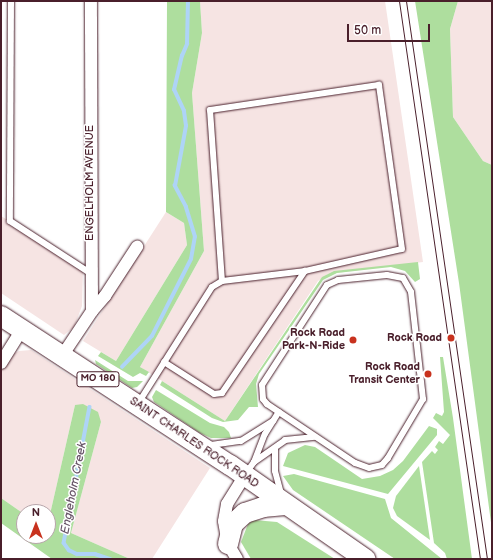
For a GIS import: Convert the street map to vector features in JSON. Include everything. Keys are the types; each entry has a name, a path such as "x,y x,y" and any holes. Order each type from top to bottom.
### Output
{"main road":[{"name":"SAINT CHARLES ROCK ROAD","path":"1,316 195,443 249,469 285,505 365,559"},
{"path":"233,552 233,524 245,514 263,507 285,505"}],"street":[{"name":"ENGELHOLM AVENUE","path":"91,1 90,273 92,311"},
{"path":"62,356 92,311 105,296 137,247"},
{"path":"1,363 22,330"},
{"path":"233,552 225,530 225,512 232,494 249,469"}],"lane":[{"path":"11,1 10,221 90,273"},
{"path":"137,405 212,287 222,281 305,271 402,248 379,85 210,110 222,281"},
{"path":"164,362 214,394 222,393 305,271"},
{"path":"387,275 403,278 411,292 424,394 422,405 388,458 375,468 362,467 317,437 279,412 263,399 264,380 327,285 338,280 387,275"},
{"path":"249,469 261,442 279,412"},
{"path":"195,443 216,446 236,443 273,421"},
{"path":"249,469 275,448 292,438 317,437"},
{"path":"275,448 276,475 285,505"}],"shaded area":[{"path":"200,1 385,1 423,262 328,274 318,281 225,421 140,367 204,251 192,93 202,33"},
{"path":"458,1 492,1 492,165 483,161 453,117 450,29"},
{"path":"166,212 184,223 187,245 116,361 83,341"},
{"path":"1,216 83,267 82,306 74,327 64,335 1,293"},
{"path":"31,350 210,468 152,559 130,559 71,533 101,422 75,405 52,504 16,504 16,508 1,498 1,372 13,354 19,351"}],"green space":[{"path":"167,1 200,1 202,33 192,93 204,251 140,367 149,372 146,376 140,373 133,377 98,356 101,352 116,361 187,245 184,223 166,212"},
{"path":"415,1 458,1 450,29 453,117 483,161 492,165 492,530 459,283"},
{"path":"418,262 420,279 415,282 405,271 391,267 337,273 323,280 259,374 256,384 258,407 249,407 238,420 223,422 212,418 160,385 162,381 225,421 322,277 334,271"},
{"path":"440,357 443,357 453,418 472,559 447,559 445,553 434,543 422,462 432,451 435,454 438,450 435,447 439,441 443,444 450,435 433,418 436,413 442,416 444,412"},
{"path":"95,360 128,381 143,381 137,387 132,388 96,364"},
{"path":"156,390 210,423 224,427 229,432 231,438 211,438 200,433 154,402 152,397"},
{"path":"83,404 98,412 101,422 71,533 130,559 52,559 31,544 56,544 56,504 52,504 75,405"},
{"path":"429,426 437,429 437,435 388,494 283,466 288,453 305,445 315,447 362,479 380,476 393,470 403,461"},
{"path":"419,466 430,540 397,516 393,508 396,496"},
{"path":"294,474 385,499 391,518 442,559 395,559 293,490 283,476"},
{"path":"1,498 16,508 16,534 1,523"},
{"path":"254,520 277,522 335,559 251,559 241,542 248,524"}],"waterway":[{"name":"Engleholm Creek","path":"122,367 152,336 191,259 195,237 186,207 175,186 186,126 184,111 174,90 182,56 187,44 188,1"},
{"name":"Engleholm Creek","path":"90,407 64,543 69,550 77,554 95,554 110,559"}],"tram line":[{"path":"399,1 480,559"},
{"path":"406,1 487,559"}],"place":[{"name":"Rock Road","path":"451,338"},
{"name":"Rock Road Park-N-Ride","path":"353,340"},
{"name":"Rock Road Transit Center","path":"428,374"}]}
